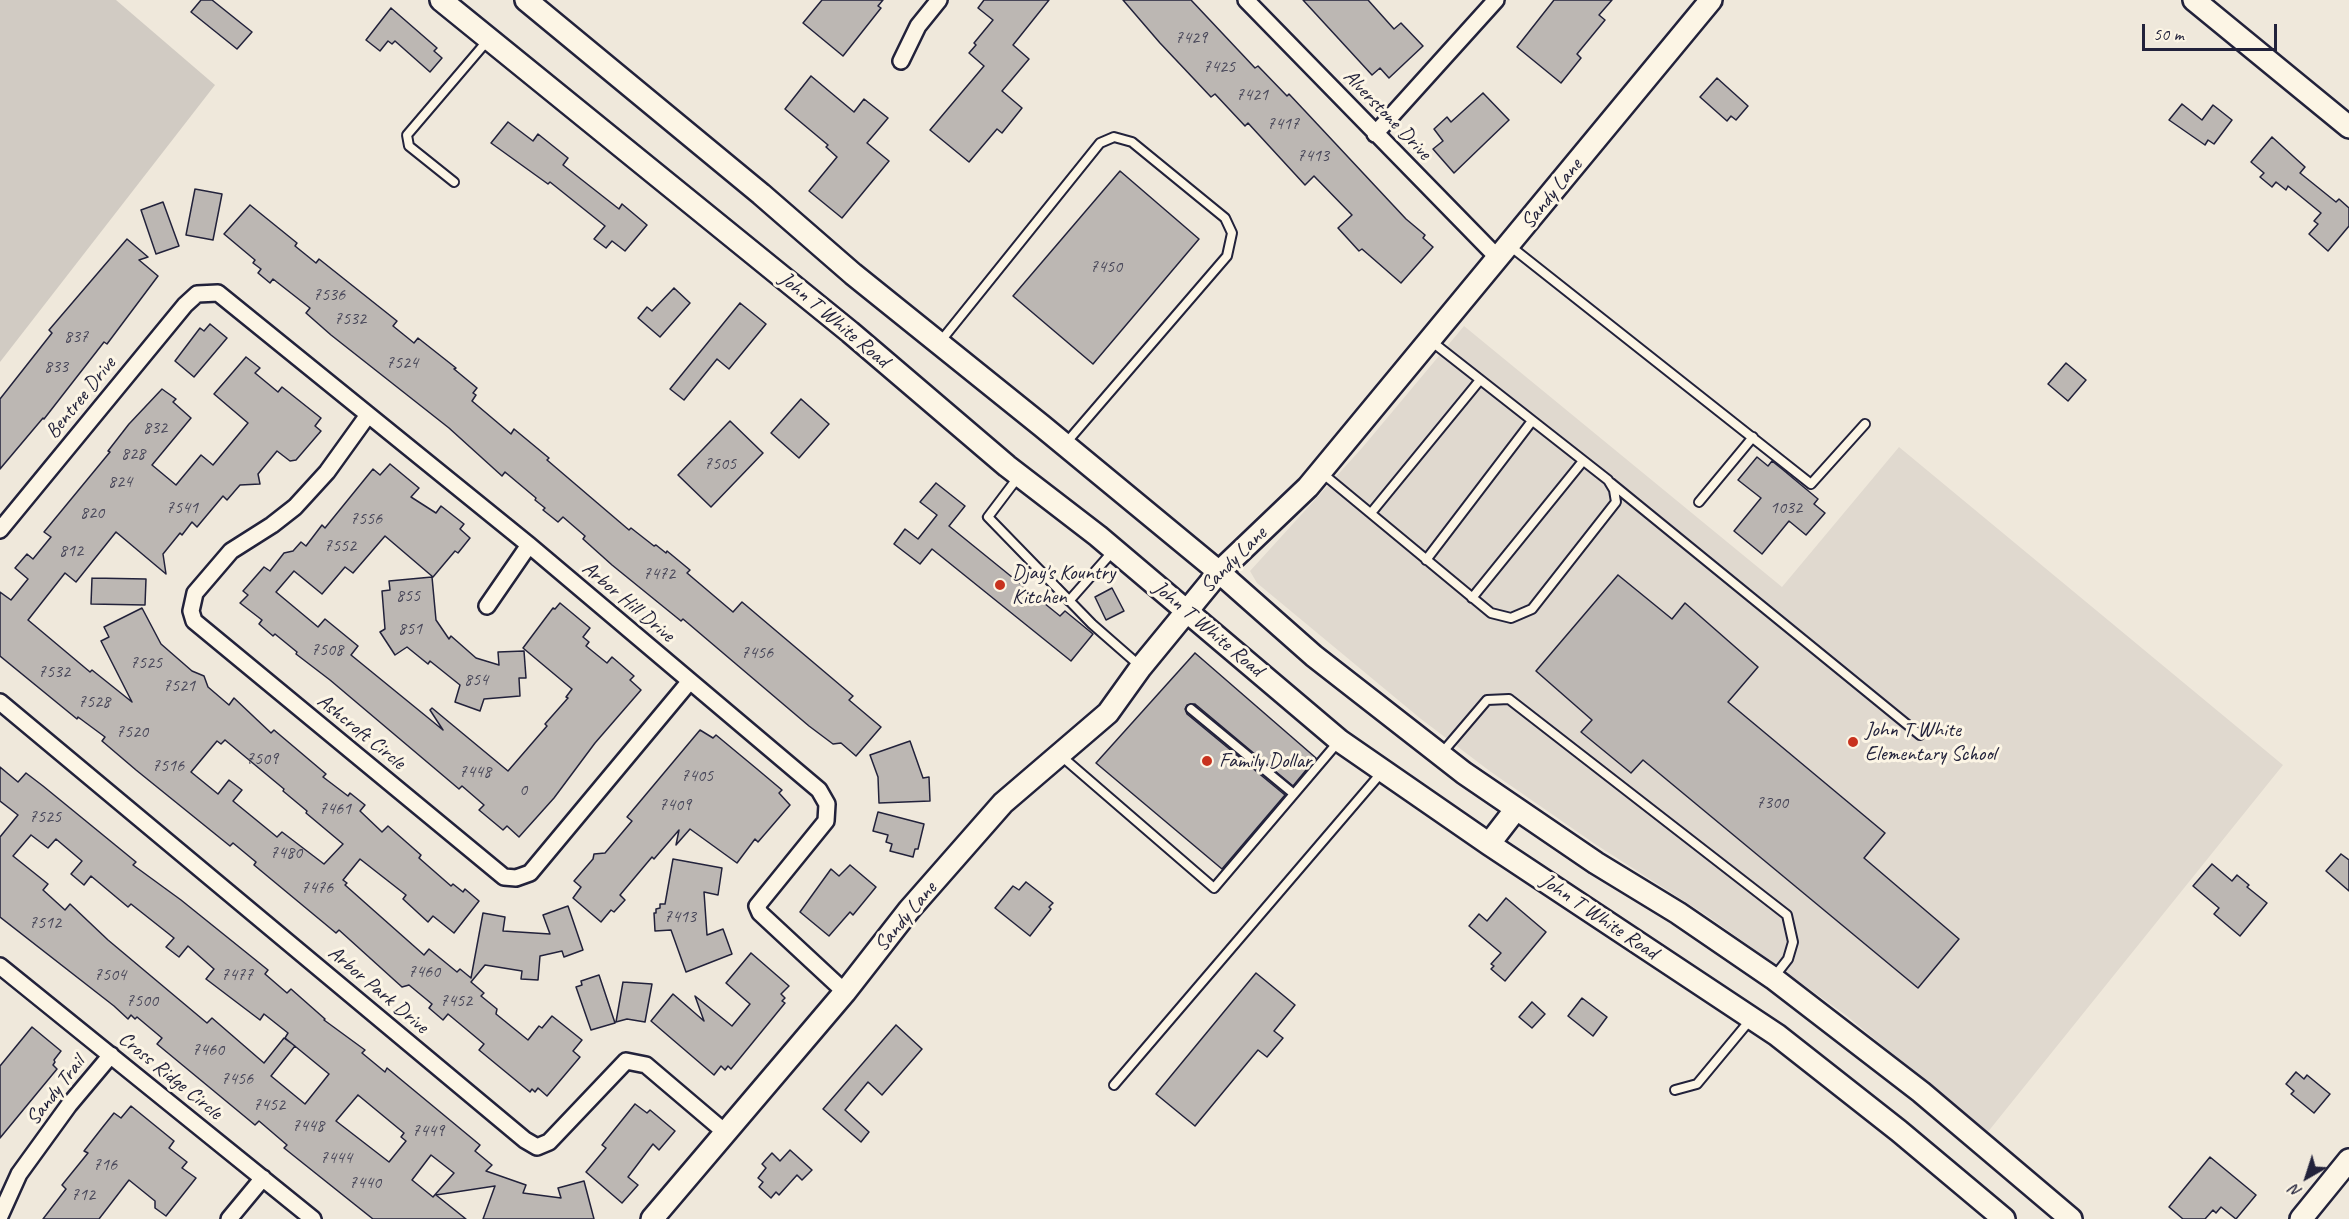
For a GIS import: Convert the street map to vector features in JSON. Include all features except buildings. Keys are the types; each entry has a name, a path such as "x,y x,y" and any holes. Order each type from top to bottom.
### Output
{"main road":[{"name":"John T White Road","path":"441,0 850,332 1020,475 1114,549 1340,741 1489,844 1778,1035 2004,1219"},
{"name":"John T White Road","path":"526,0 761,194 853,274 1219,572 1314,656 1440,754 1516,808 1773,978 1921,1092 2071,1219"},
{"name":"Sandy Lane","path":"652,1219 845,992 909,910 1003,803 1108,712 1185,610 1219,572 1308,487 1711,0"},
{"path":"2194,0 2349,128"},
{"path":"1489,844 1516,808"},
{"path":"2301,1219 2349,1160"}],"street":[{"path":"901,61 918,26 939,0"},
{"name":"Alverstone Drive","path":"1246,0 1375,134 1504,252"},
{"path":"1375,134 1496,0"},
{"name":"Arbor Hill Drive","path":"197,294 218,293 529,545 819,790 826,804 826,821 757,906 760,913 845,992"},
{"name":"Bentree Drive","path":"0,530 184,304 197,294"},
{"name":"Ashcroft Circle","path":"368,415 327,472 295,507 272,525 231,551 195,593 191,611 194,621 504,877 516,878 530,873 690,681"},
{"path":"487,606 529,545"},
{"name":"Arbor Park Drive","path":"0,702 525,1140 537,1147 549,1142 626,1061 646,1065 726,1133"},
{"name":"Cross Ridge Circle","path":"0,966 313,1219"},
{"name":"Sandy Trail","path":"0,1216 19,1174 69,1105 111,1055"},
{"path":"230,1219 263,1178"}],"lane":[{"path":"454,182 409,146 407,135 489,39"},
{"path":"939,343 1100,143 1114,137 1132,142 1225,218 1232,233 1227,256 1065,445"},
{"path":"1504,252 1753,437 1811,484 1865,424"},
{"path":"1431,340 1608,480 1920,735"},
{"path":"1371,513 1480,380"},
{"path":"1426,560 1532,421"},
{"path":"1699,502 1753,437"},
{"path":"1472,598 1583,461"},
{"path":"1321,472 1491,614 1511,618 1532,609 1616,502 1608,480"},
{"path":"1020,475 988,517 1092,624 1141,666"},
{"path":"1069,601 1114,549"},
{"path":"1440,754 1486,700 1509,699 1787,915 1793,942 1788,959 1773,978"},
{"path":"1191,709 1294,794"},
{"path":"1059,754 1214,888 1340,741"},
{"path":"1114,1085 1383,771"},
{"path":"1675,1090 1696,1084 1752,1018"}],"shaded area":[{"path":"0,0 116,0 215,85 0,362"},
{"name":"John T White Elementary School","path":"1464,326 1782,587 1899,447 2283,765 1987,1133 1847,1016 1709,917 1595,844 1491,772 1421,719 1257,583 1250,571 1362,448"}],"place":[{"name":"Djay's Kountry Kitchen","path":"1000,585"},
{"name":"John T White Elementary School","path":"1853,742"},
{"name":"Family Dollar","path":"1207,761"}]}
